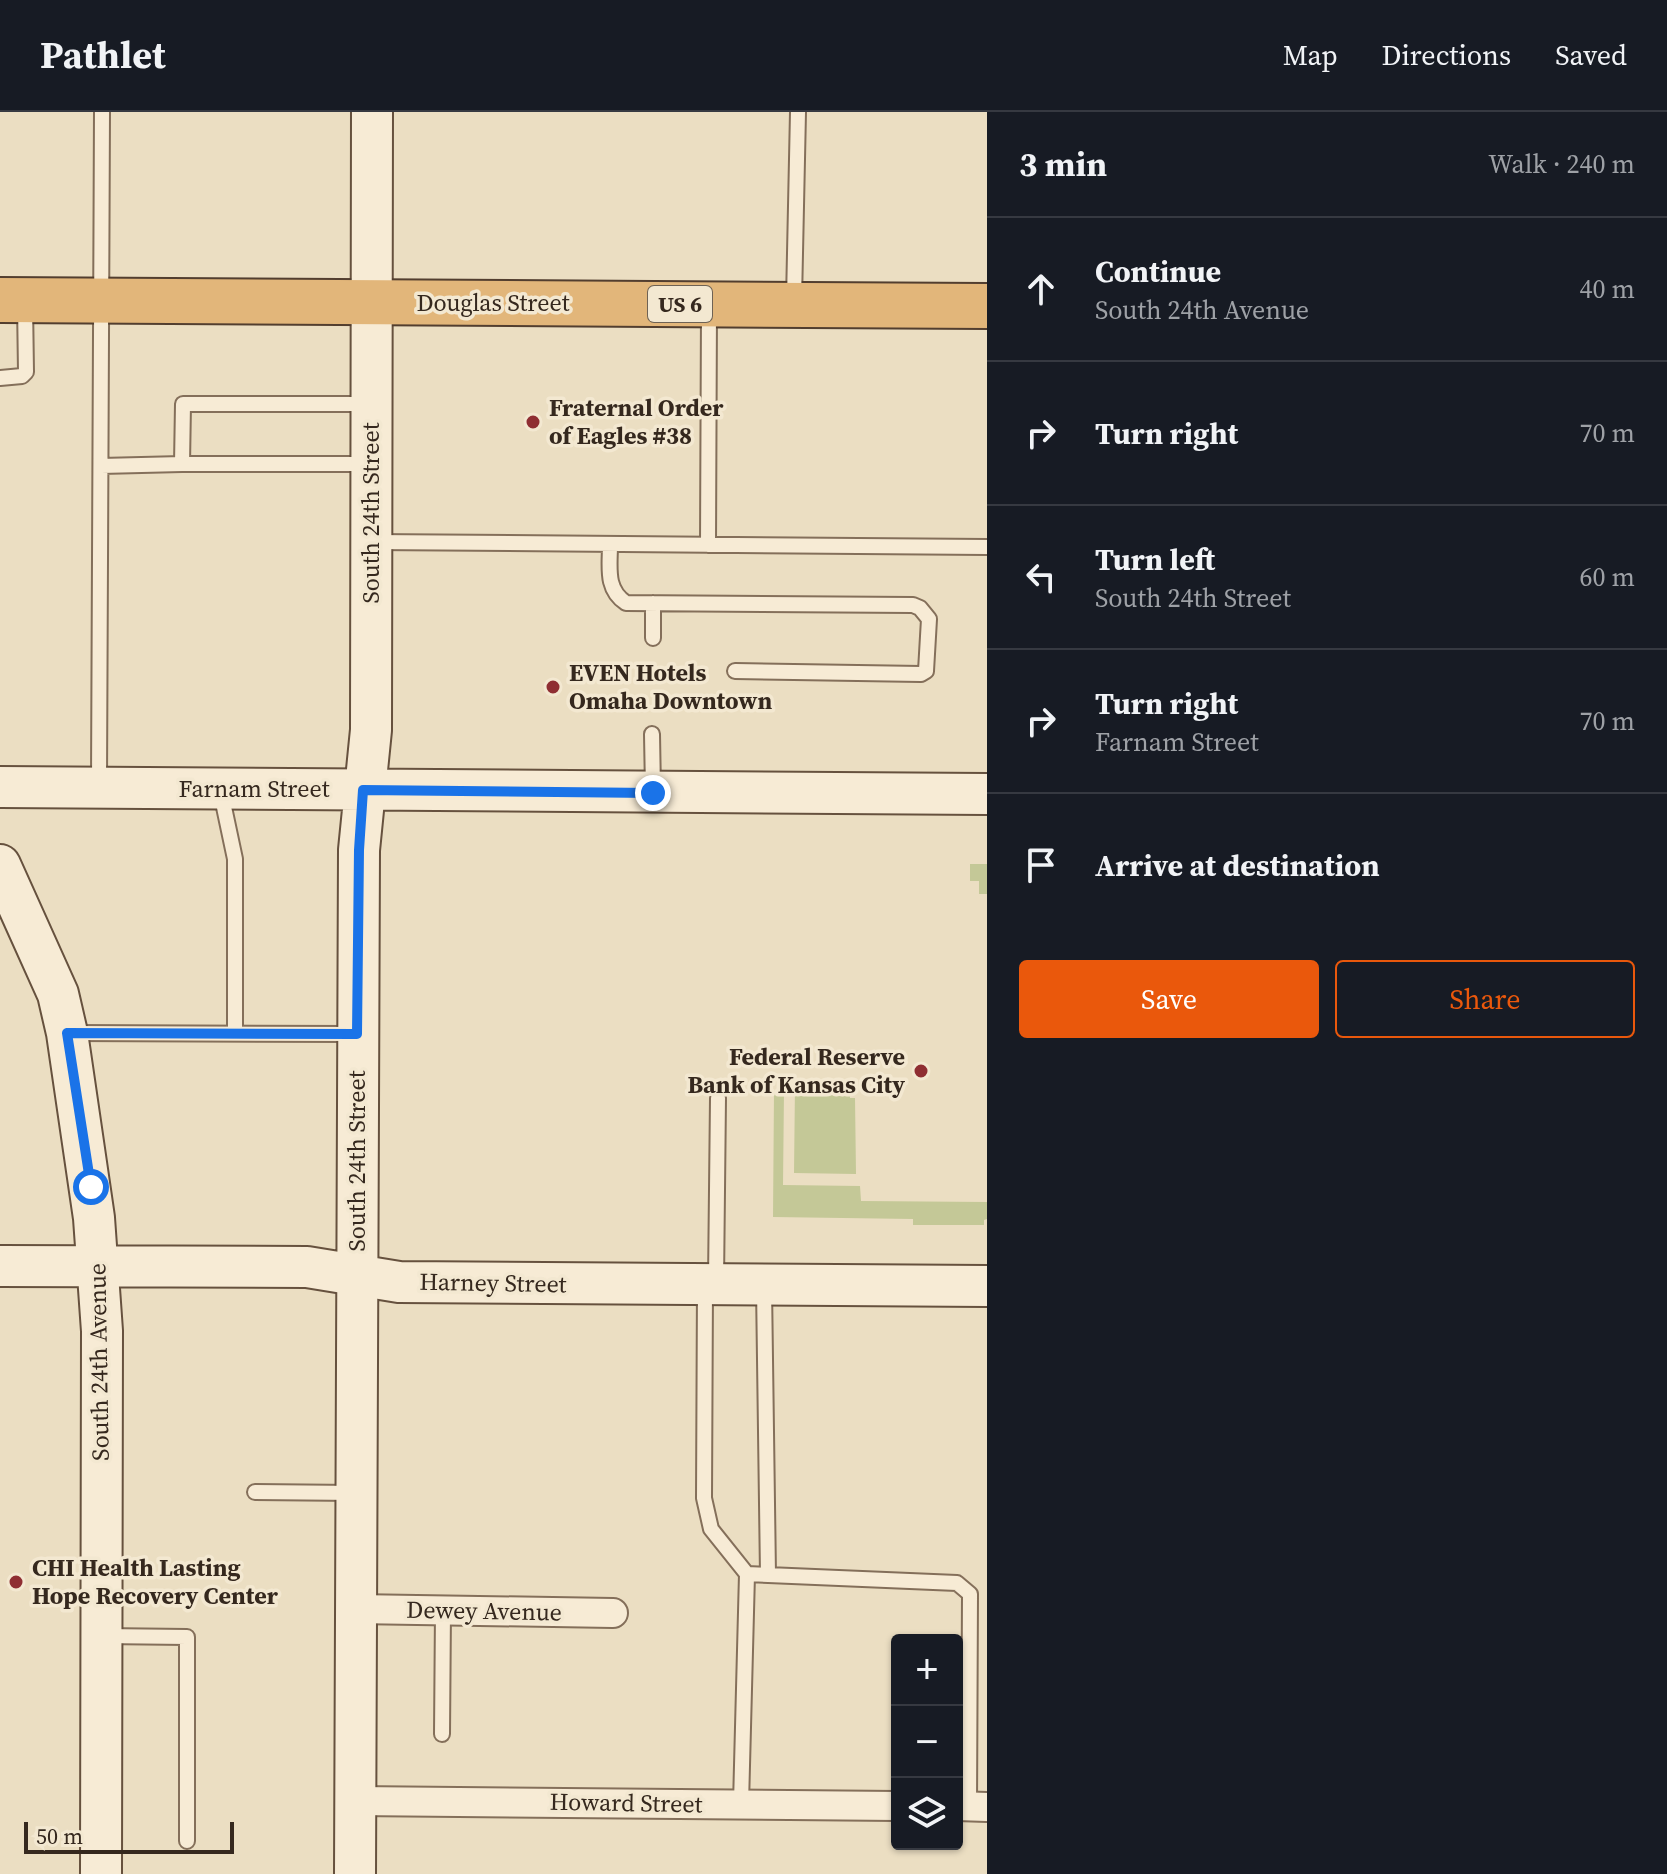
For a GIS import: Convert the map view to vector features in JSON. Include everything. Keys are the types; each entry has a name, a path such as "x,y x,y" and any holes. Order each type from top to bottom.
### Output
{"highway":[{"name":"Douglas Street","path":"12,300 987,306"}],"main road":[{"name":"South 24th Street","path":"355,1874 357,1034 359,850 371,730 372,112"},
{"name":"Farnam Street","path":"0,787 987,794"},
{"name":"South 24th Avenue","path":"0,865 58,994 91,1187 102,1331 101,1874"},
{"name":"Harney Street","path":"0,1266 307,1267 399,1282 987,1286"}],"street":[{"name":"Dewey Avenue","path":"355,1609 613,1613"},
{"name":"Howard Street","path":"355,1801 891,1806"}],"lane":[{"path":"99,788 102,112"},
{"path":"794,305 798,112"},
{"path":"0,378 22,376 26,372 12,300"},
{"path":"708,545 709,304"},
{"path":"182,464 183,404 372,404"},
{"path":"101,466 372,464"},
{"path":"371,542 987,547"},
{"path":"610,544 610,581 616,596 626,603 913,605 929,619 926,671 921,674 735,671"},
{"path":"653,603 653,638"},
{"path":"652,734 653,793"},
{"path":"220,789 235,859 235,1033"},
{"path":"67,1033 357,1034"},
{"path":"718,1098 704,1498 711,1529 747,1574 741,1804"},
{"path":"763,1284 768,1575"},
{"path":"255,1492 356,1493"},
{"path":"747,1574 957,1583 970,1594 971,1806"},
{"path":"442,1734 443,1610"},
{"path":"102,1636 187,1637 187,1841"}],"green space":[{"path":"970,864 987,864 987,894 979,894 979,881 970,881"},
{"path":"795,1085 831,1085 835,1090 836,1085 844,1085 844,1091 850,1091 850,1098 855,1098 856,1174 794,1173"},
{"path":"774,1091 784,1091 783,1185 860,1186 861,1201 987,1202 984,1225 913,1225 913,1219 773,1217"}],"place":[{"name":"Fraternal Order of Eagles #38","path":"533,422"},
{"name":"EVEN Hotels Omaha Downtown","path":"553,687"},
{"name":"Federal Reserve Bank of Kansas City","path":"921,1071"},
{"name":"CHI Health Lasting Hope Recovery Center","path":"16,1582"}],"route":[{"path":"91,1187 67,1033 357,1034 359,850 363,790 653,793"}]}
